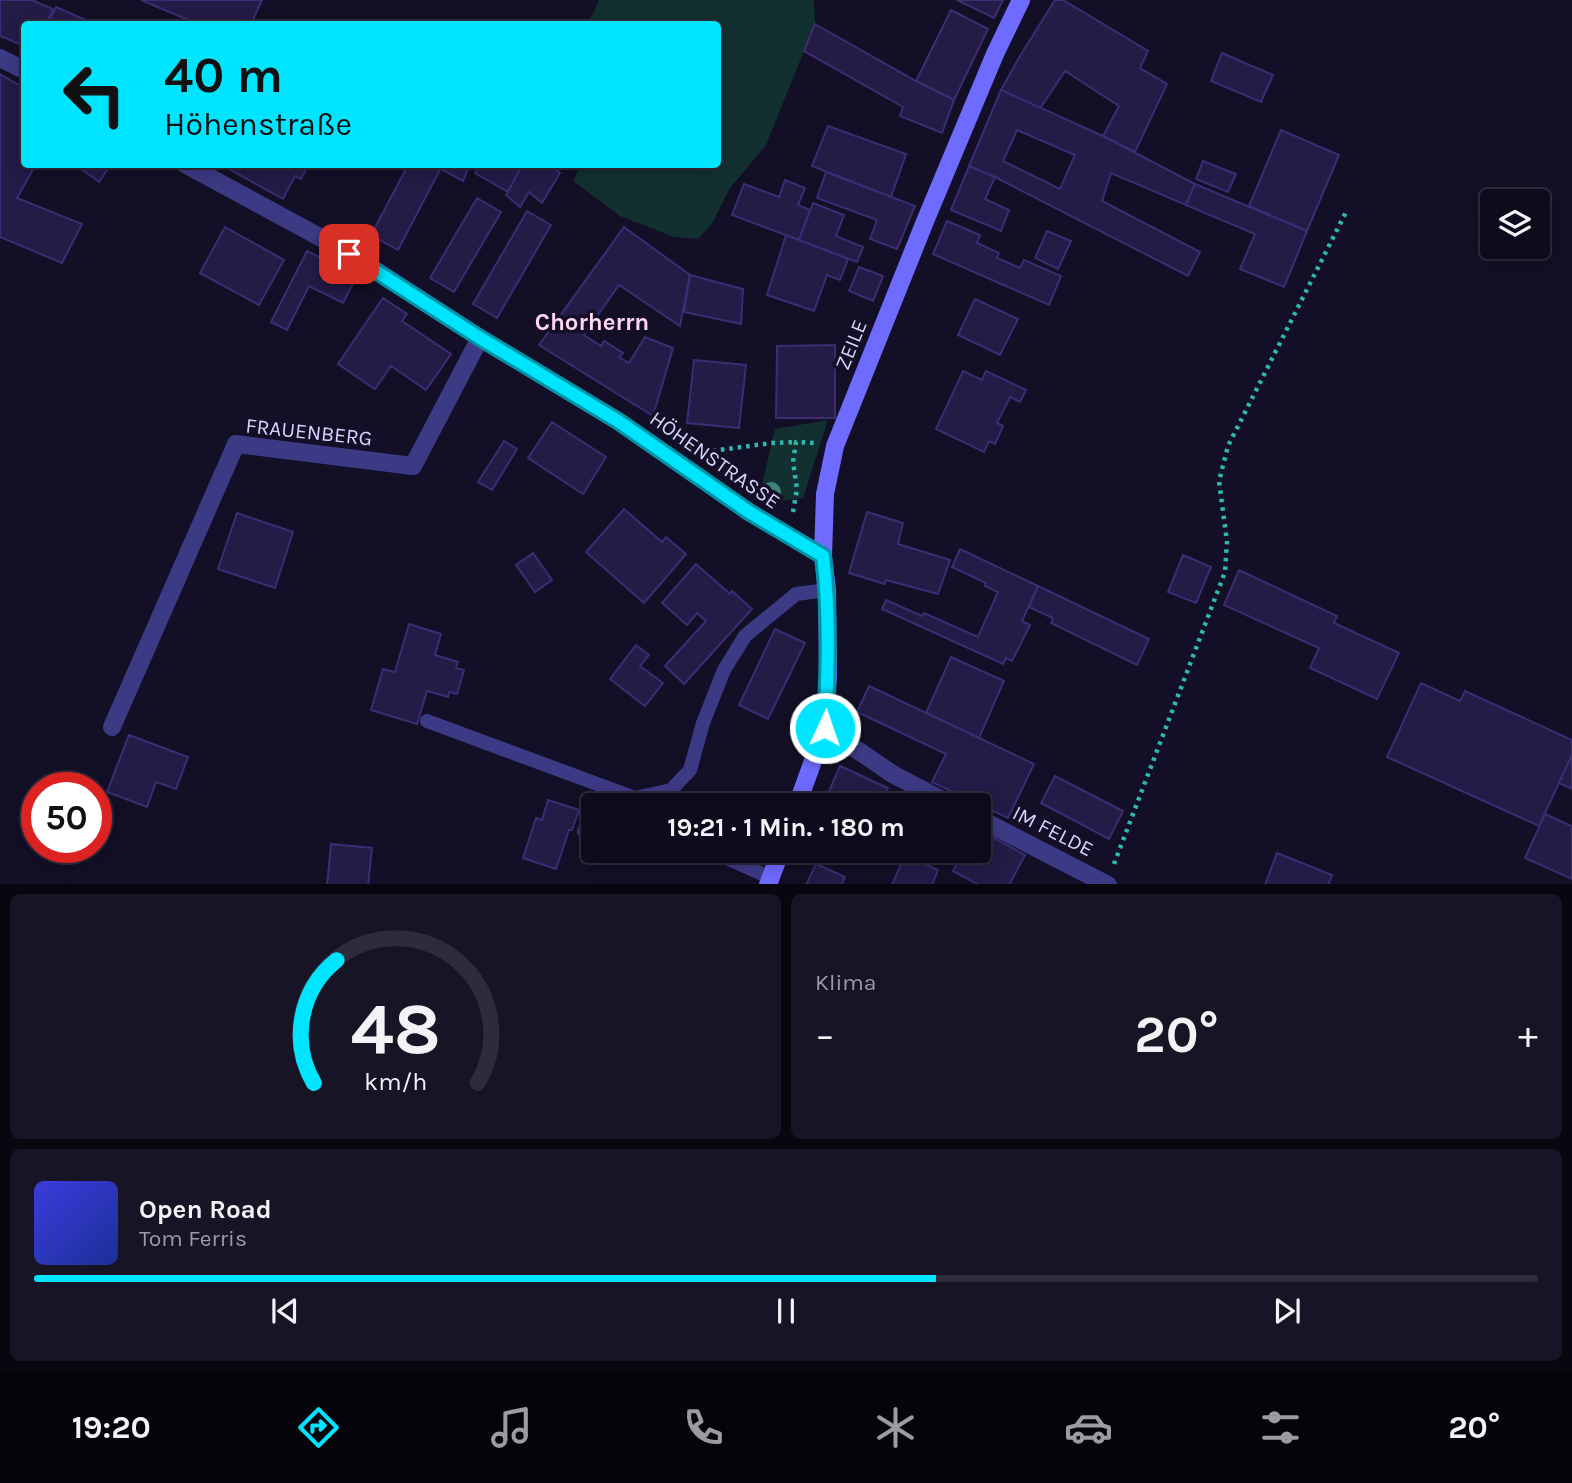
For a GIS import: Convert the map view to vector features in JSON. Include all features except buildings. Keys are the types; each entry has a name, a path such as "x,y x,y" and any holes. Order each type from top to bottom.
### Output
{"main road":[{"name":"ZEILE","path":"801,793 825,728 828,675 827,590 823,556 825,494 835,446 926,219 995,54 1021,0"},
{"path":"770,881 776,863"}],"street":[{"path":"0,58 21,68"},
{"name":"HÖHENSTRASSE","path":"192,168 349,254 480,338 618,421 749,512 823,556"},
{"name":"FRAUENBERG","path":"112,727 236,444 413,466 480,338"},
{"path":"825,728 894,775 929,793"},
{"name":"IM FELDE","path":"991,825 1107,884"}],"lane":[{"path":"428,721 635,798 671,790 690,770 703,723 724,670 745,636 796,594 827,590"},
{"path":"735,863 770,881"}],"path":[{"path":"1107,884 1225,572 1227,542 1219,481 1228,446 1346,212"},
{"path":"789,537 797,489 793,462 796,442"},
{"path":"672,457 772,443 810,442 835,446"}],"green space":[{"path":"599,0 814,0 815,24 766,145 730,188 712,224 698,239 674,237 620,216 573,181 580,168 721,168 721,21 589,21"},
{"path":"828,420 803,498 782,501 759,497 775,429"}],"district":[{"name":"Chorherrn","path":"592,322"}],"route":[{"path":"349,254 480,338 618,421 749,512 823,556 827,590 828,675 825,728"}]}
